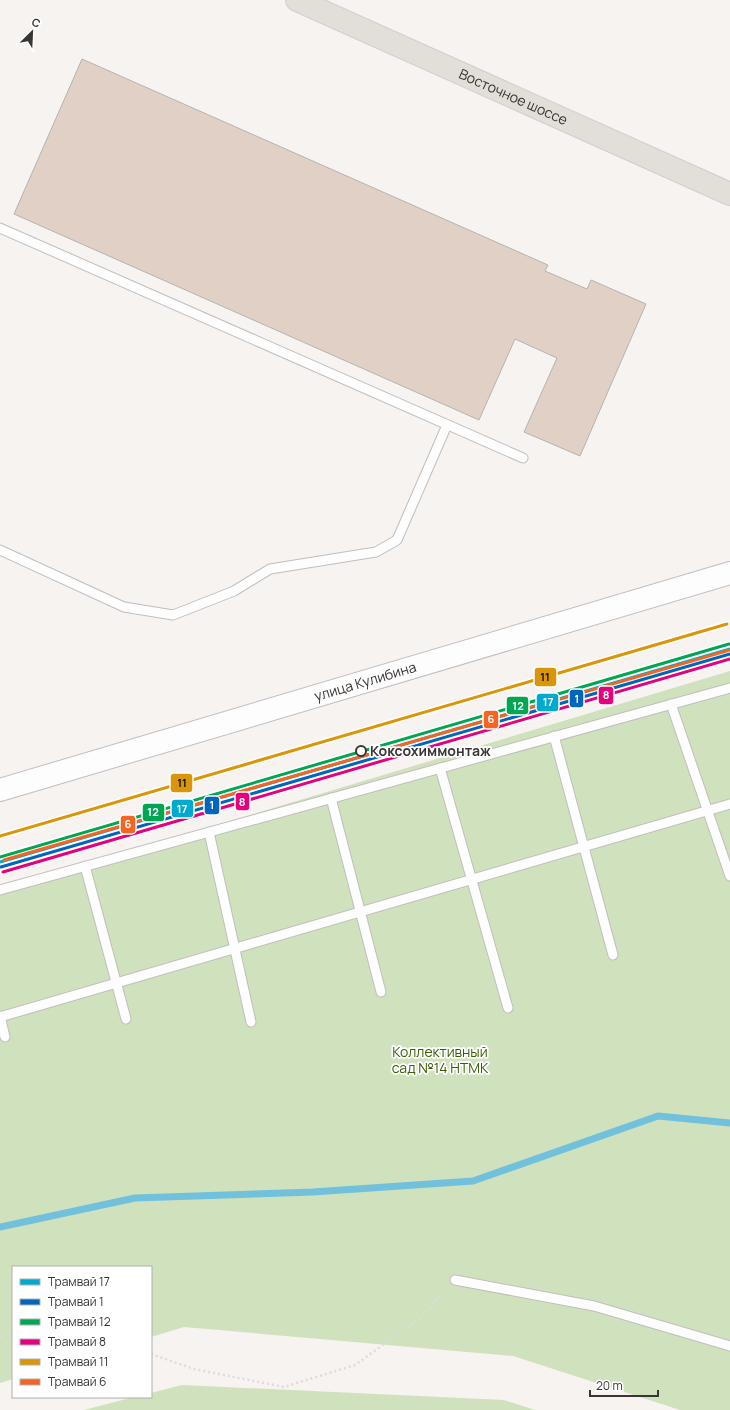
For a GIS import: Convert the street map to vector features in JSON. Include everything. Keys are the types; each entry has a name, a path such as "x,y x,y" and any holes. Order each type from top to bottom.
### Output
{"main road":[{"name":"Восточное шоссе","path":"297,0 730,194"}],"street":[{"name":"улица Кулибина","path":"0,790 730,573"}],"lane":[{"path":"0,228 523,458"},
{"path":"0,550 124,607 173,615 234,591 270,569 376,552 397,540 447,425"},
{"path":"0,890 730,688"},
{"path":"671,704 730,876"},
{"path":"554,736 613,955"},
{"path":"440,768 508,1008"},
{"path":"331,798 381,992"},
{"path":"5,1037 0,1016 730,804"},
{"path":"209,832 251,1022"},
{"path":"86,866 126,1019"},
{"path":"455,1280 594,1306 730,1346"}],"path":[{"path":"152,1354 194,1369 284,1387 355,1365 418,1319 455,1280"},
{"path":"0,1338 12,1332"}],"green space":[{"name":"Коллективный сад №14 НТМК","path":"730,671 730,1410 680,1410 513,1356 184,1327 152,1337 152,1266 12,1266 12,1379 0,1383 0,890"},
{"path":"182,1385 504,1400 535,1410 84,1410 130,1398 152,1398 152,1393"}],"building":[{"path":"82,59 548,265 545,271 587,289 591,280 646,304 580,456 524,432 557,358 515,339 479,420 14,214"}],"waterway":[{"path":"0,1227 135,1198 313,1192 473,1181 658,1116 730,1123"}],"tram line":[{"name":"11","path":"0,836 727,624"},
{"name":"12","path":"0,857 729,644"},
{"name":"17","path":"0,862 730,649"},
{"name":"6","path":"4,860 730,650"},
{"name":"1","path":"1,867 730,654"},
{"name":"8","path":"3,872 730,659"}],"place":[{"name":"Коксохиммонтаж","path":"361,751"}]}
